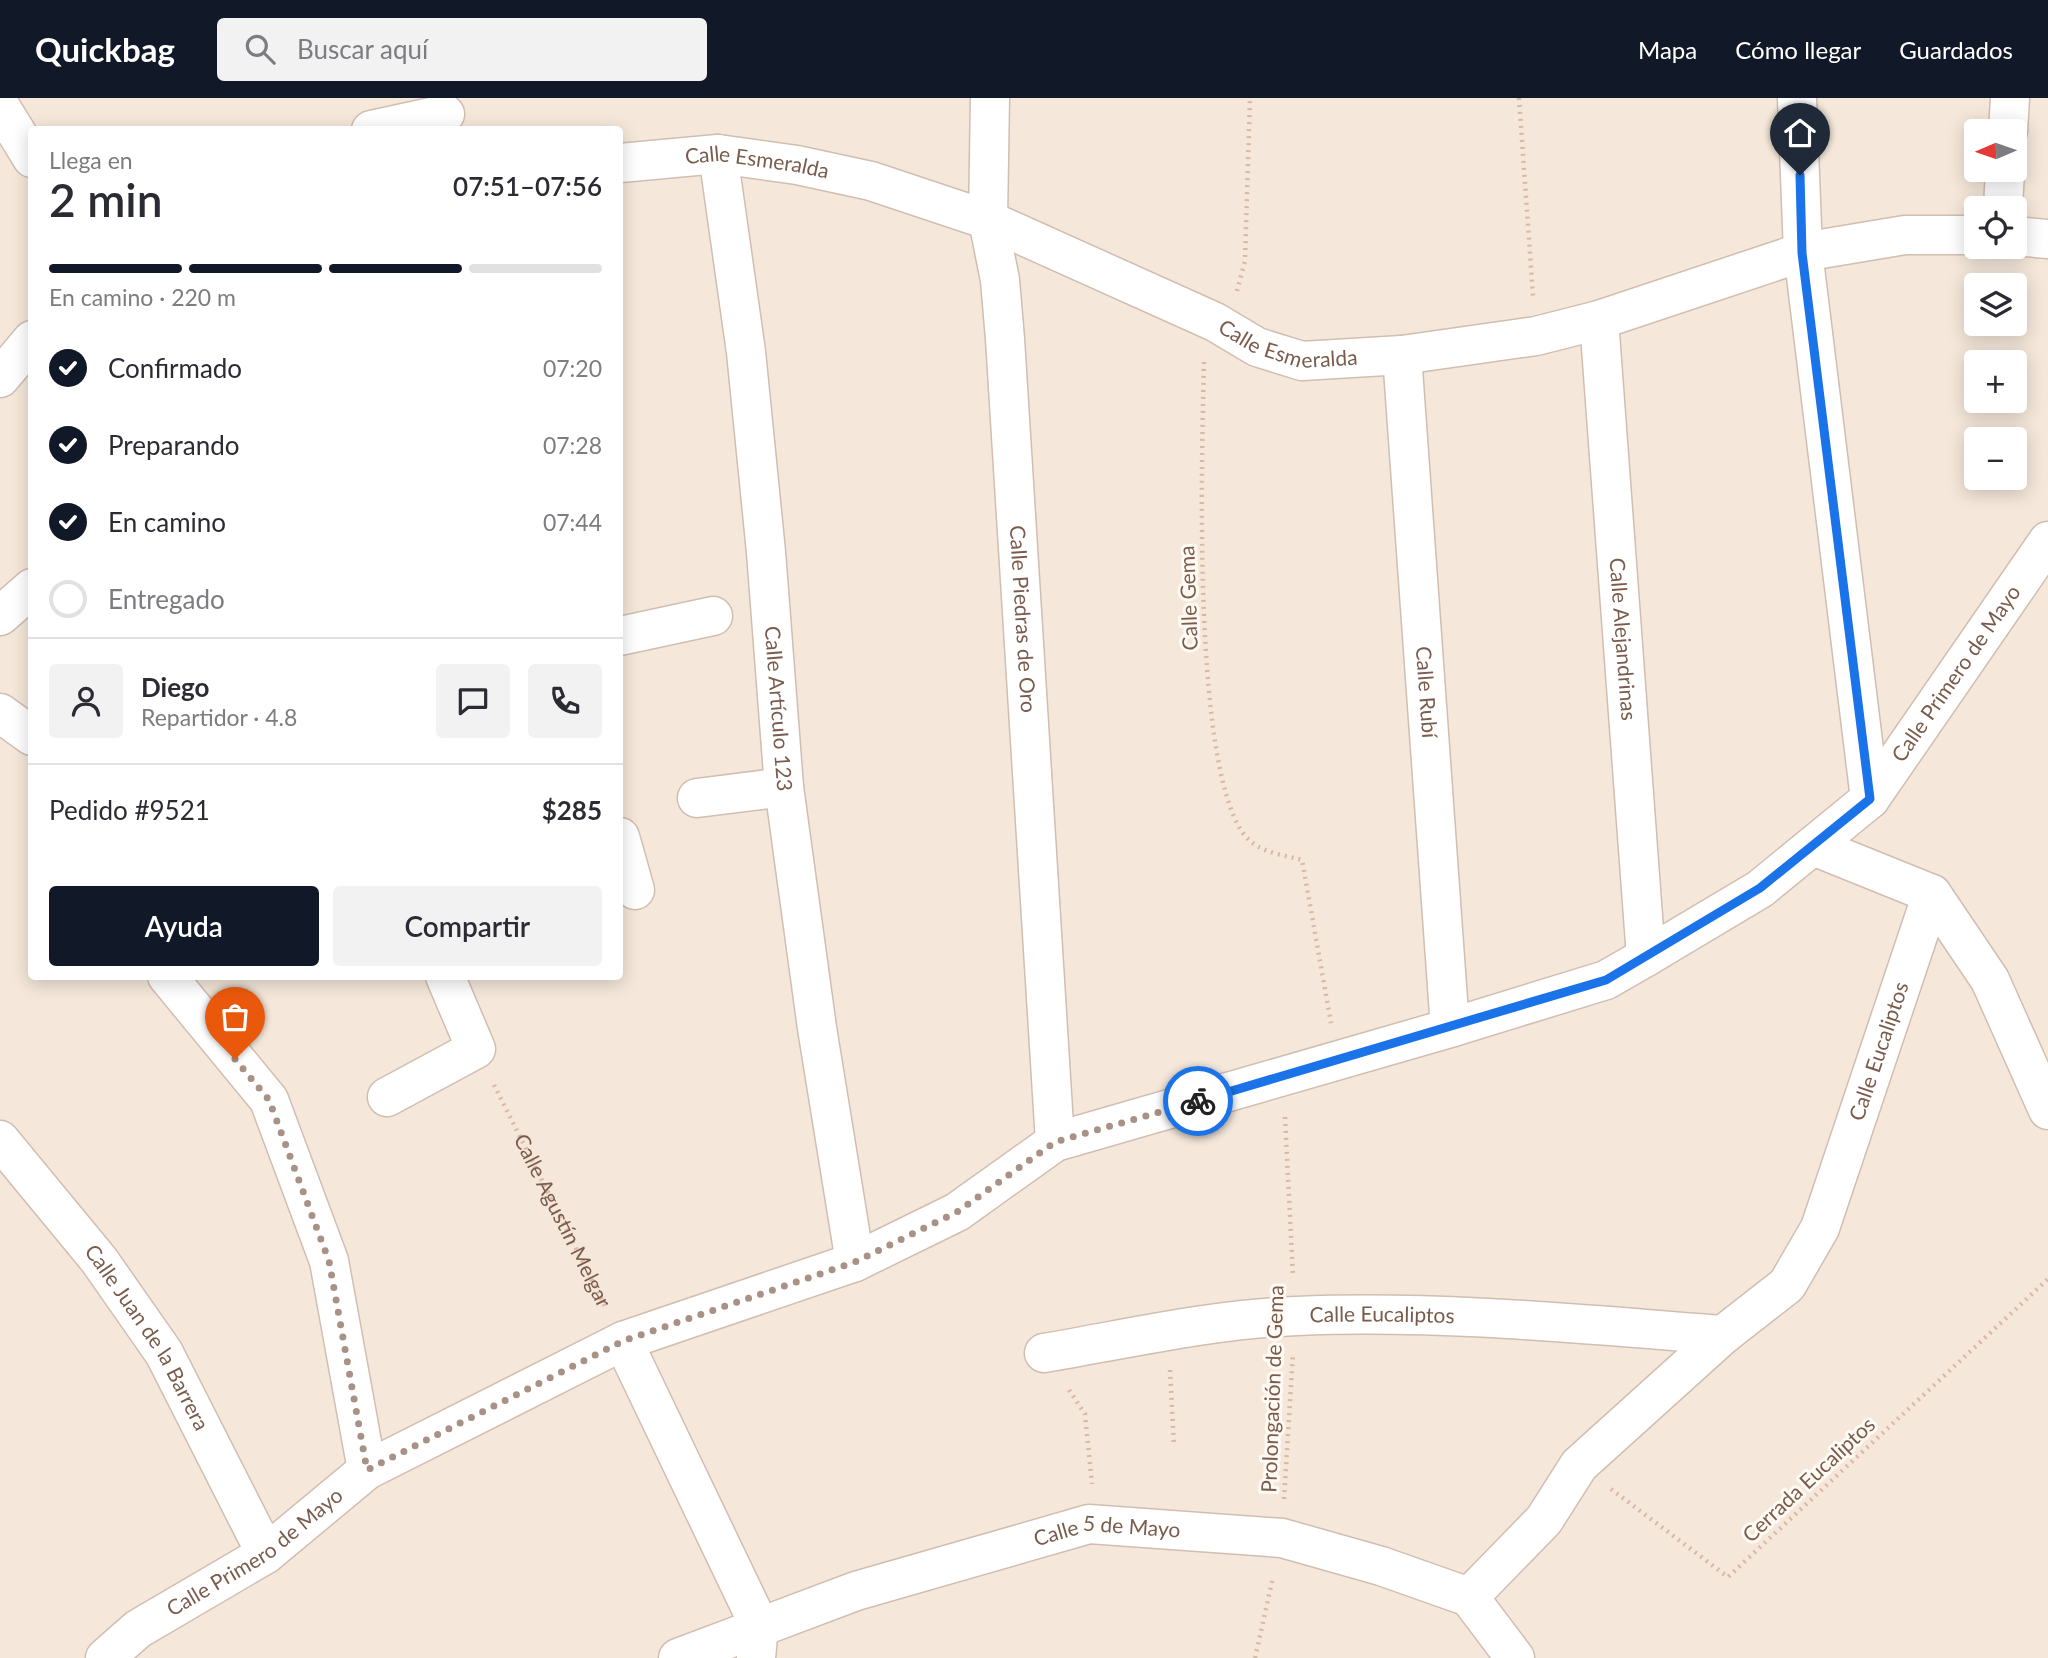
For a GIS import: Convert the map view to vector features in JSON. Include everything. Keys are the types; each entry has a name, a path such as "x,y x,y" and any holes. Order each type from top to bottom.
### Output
{"street":[{"name":"Calle Piedras de Oro","path":"990,98 988,220 997,260 1005,339 1055,1142"},
{"path":"1797,98 1802,253 1870,799"},
{"path":"2009,119 2010,98"},
{"path":"0,106 28,152"},
{"path":"390,126 446,114"},
{"name":"Calle Esmeralda","path":"623,163 718,154 797,165 871,181 988,220 1220,324 1257,347 1302,361 1402,355 1536,336 1599,320 1802,253 1905,235 1964,235"},
{"name":"Calle Artículo 123","path":"718,154 747,365 766,552 784,787 817,1028 855,1262"},
{"path":"2027,237 2048,239"},
{"name":"Calle Alejandrinas","path":"1599,320 1646,957"},
{"path":"0,378 28,346"},
{"name":"Calle Rubí","path":"1402,355 1450,1028"},
{"name":"Calle Primero de Mayo","path":"105,1658 138,1629 265,1554 367,1470 623,1341 855,1262 957,1212 1055,1142 1606,980 1760,888 1870,799 2048,541"},
{"path":"0,617 28,592"},
{"path":"623,635 713,616"},
{"path":"0,713 28,733"},
{"path":"698,798 784,787"},
{"path":"1813,846 1932,894 1990,980 2048,1110"},
{"path":"623,848 635,890"},
{"name":"Calle Eucaliptos","path":"1469,1597 1544,1520 1579,1465 1723,1335 1787,1285 1820,1228 1932,894"},
{"path":"170,980 269,1100 329,1261 367,1470"},
{"path":"387,1097 476,1049 447,980"},
{"name":"Calle Juan de la Barrera","path":"0,1140 99,1260 164,1353 265,1554"},
{"name":"Calle Eucaliptos","path":"1044,1353 1168,1332 1296,1316 1474,1317 1723,1335"},
{"path":"623,1341 758,1642"},
{"name":"Calle 5 de Mayo","path":"678,1658 758,1642 856,1591 1089,1524 1282,1538 1381,1566 1469,1597"},
{"path":"1469,1597 1516,1658"}],"path":[{"name":"Calle Gema","path":"1250,98 1245,261 1233,306 1220,324 1205,360 1201,497 1208,685 1216,754 1236,822 1248,839 1264,850 1302,860 1337,1058"},
{"path":"1519,98 1536,336"},
{"name":"Calle Agustín Melgar","path":"476,1049 623,1341"},
{"name":"Prolongación de Gema","path":"1255,1658 1282,1538 1296,1316 1283,1077"},
{"name":"Cerrada Eucaliptos","path":"1579,1465 1728,1577 2048,1279"},
{"path":"1168,1332 1174,1446"},
{"path":"1044,1353 1085,1414 1093,1482 1089,1524"}],"shaded area":[{"path":"0,98 2048,98 2048,1658 0,1658"}],"way so far":[{"path":"235,1059 269,1100 329,1261 367,1470 623,1341 855,1262 957,1212 1055,1142 1198,1101"}],"route":[{"path":"1198,1101 1606,980 1760,888 1870,799 1802,253 1800,175"}]}
